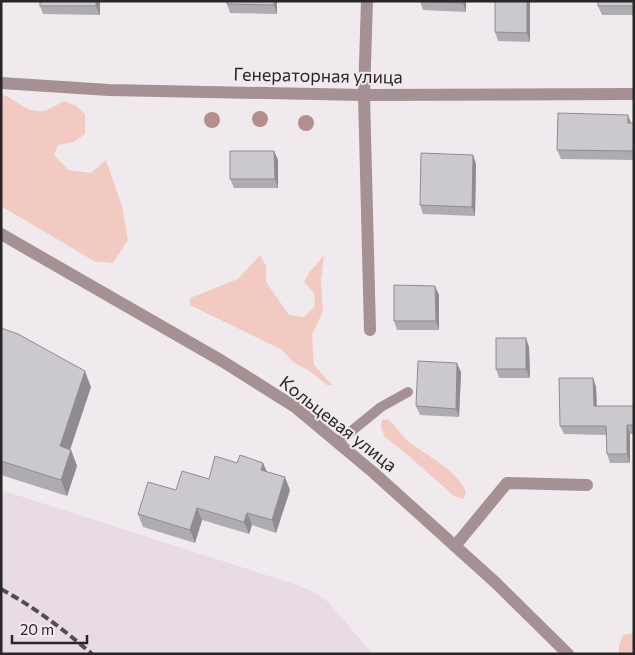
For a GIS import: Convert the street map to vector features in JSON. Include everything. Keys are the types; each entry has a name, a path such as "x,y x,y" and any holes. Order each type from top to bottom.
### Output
{"street":[{"path":"367,1 364,94 370,330"},
{"name":"Генераторная улица","path":"1,83 109,90 364,94 634,94"},
{"name":"Кольцевая улица","path":"1,234 222,360 294,407 338,442 455,546 543,628 568,654"},
{"path":"455,546 507,483 586,485"}],"lane":[{"path":"338,442 381,406 408,392"}],"shaded area":[{"path":"1,94 31,110 42,111 64,101 75,105 85,114 85,134 74,142 58,145 54,155 68,170 91,173 106,160 122,206 128,240 113,263 94,261 1,206"},
{"path":"260,255 266,266 266,282 289,315 304,317 315,306 314,293 304,282 324,255 321,280 323,311 312,335 314,365 332,385 327,385 308,370 293,362 282,350 190,305 190,298 238,279"},
{"path":"388,419 409,442 442,464 457,478 463,485 466,493 463,499 454,496 385,437 381,428 382,420"},
{"path":"1,490 314,592 328,602 373,654 1,654"},
{"path":"634,633 634,654 619,654 619,646 623,635"}],"building":[{"path":"40,1 96,1 96,6 40,6"},
{"path":"227,1 274,1 274,5 227,4"},
{"path":"420,1 463,1 463,3"},
{"path":"495,1 527,1 527,33 495,32"},
{"path":"598,1 634,1 634,6 598,6"},
{"path":"558,113 628,115 628,123 634,123 634,151 557,150"},
{"path":"230,151 274,151 275,179 230,179"},
{"path":"421,153 473,155 472,207 420,205"},
{"path":"394,285 435,286 436,321 394,321"},
{"path":"1,328 18,334 85,371 60,446 71,450 61,480 1,461"},
{"path":"496,338 526,338 526,369 496,369"},
{"path":"418,361 457,363 456,409 416,406"},
{"path":"559,378 593,378 594,406 634,406 634,425 627,425 627,454 607,454 606,426 560,426"},
{"path":"240,455 263,463 261,470 285,477 272,520 247,513 244,522 197,508 190,530 138,514 148,482 176,490 182,471 209,479 215,456 237,463"}],"railway":[{"path":"1,589 48,619 92,654"}]}
